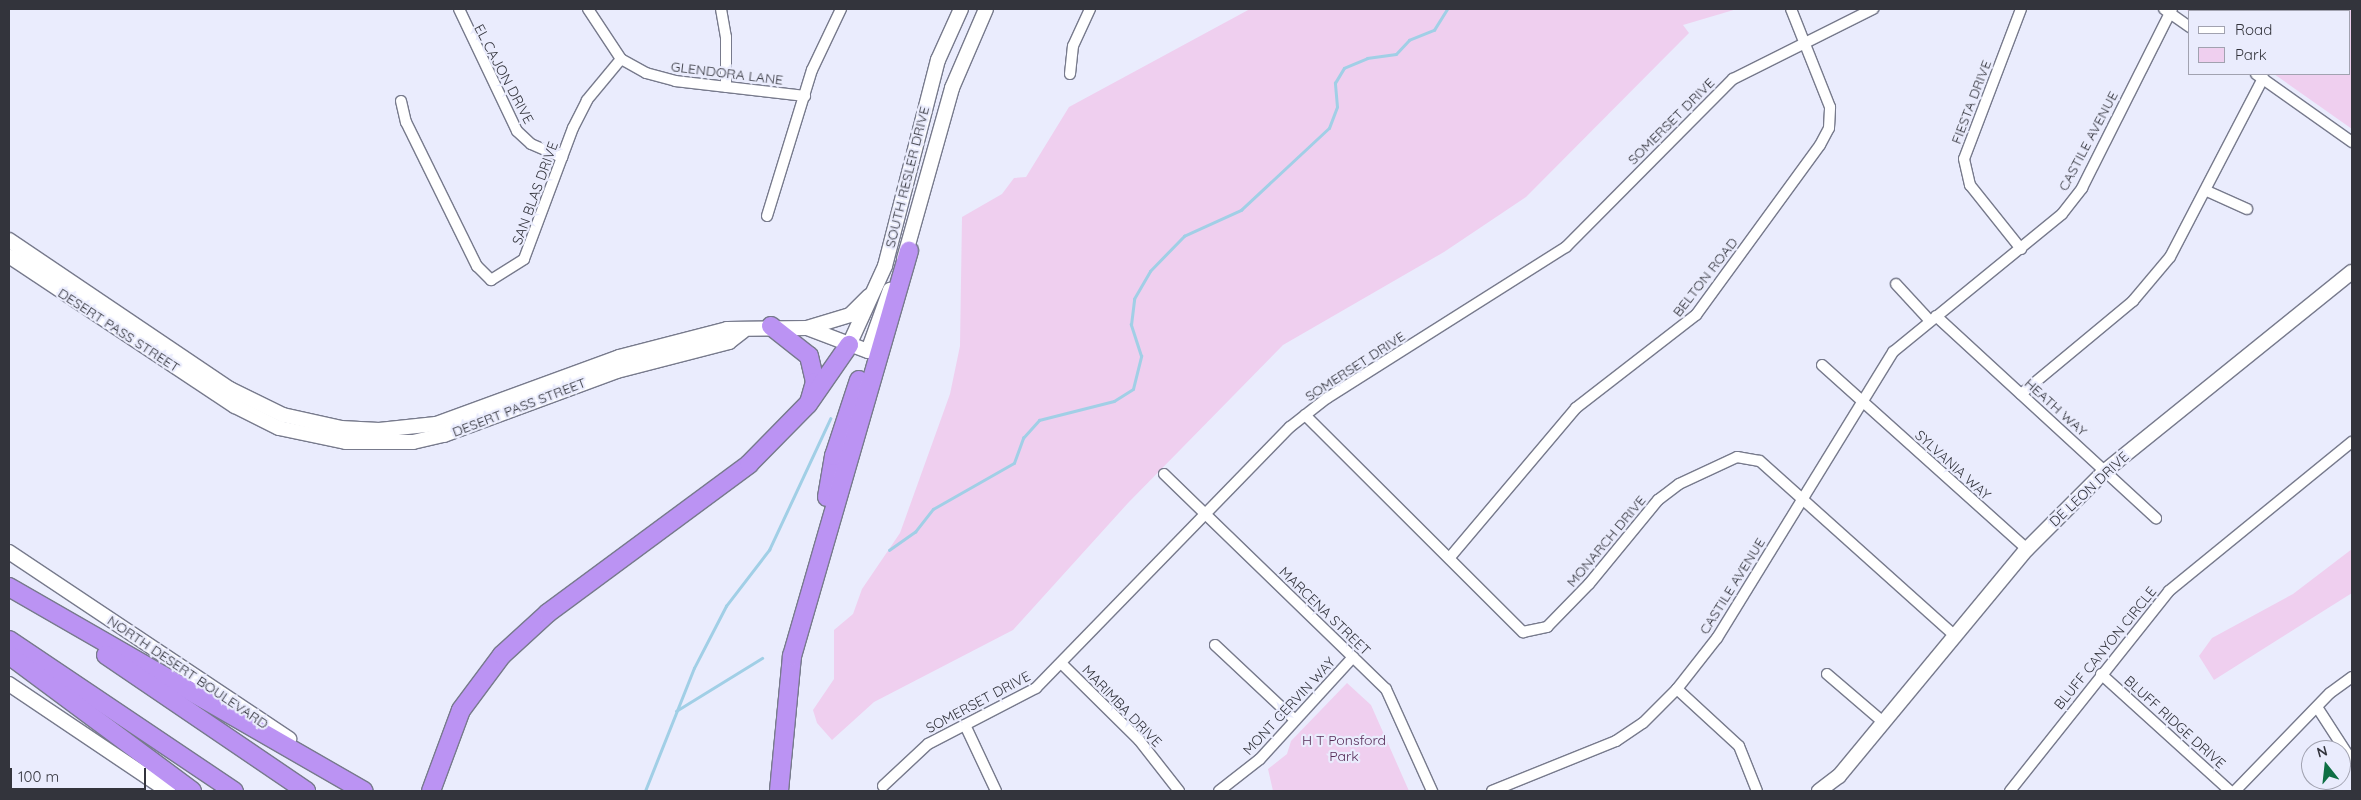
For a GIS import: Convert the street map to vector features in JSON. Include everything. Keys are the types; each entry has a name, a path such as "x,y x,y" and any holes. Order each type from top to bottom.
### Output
{"highway":[{"path":"779,791 792,656 828,525 909,251"},
{"path":"771,326 809,356 814,382 808,404"},
{"path":"431,791 461,710 519,638 724,485 808,404 849,345"},
{"path":"828,525 827,489 834,456 868,351"},
{"path":"9,588 366,791"},
{"path":"9,588 306,791"},
{"path":"9,640 234,791"},
{"path":"9,656 192,791"}],"street":[{"name":"EL CAJON DRIVE","path":"459,9 517,131 531,144 562,157"},
{"name":"GLENDORA LANE","path":"588,9 621,59 655,77 805,96"},
{"path":"721,9 726,37 726,87"},
{"path":"767,216 822,45 842,9"},
{"name":"SOUTH RESLER DRIVE","path":"849,345 876,292 938,60 961,9"},
{"name":"SOUTH RESLER DRIVE","path":"868,351 896,273 909,251 952,88 986,9"},
{"path":"1070,74 1073,46 1090,9"},
{"name":"BELTON ROAD","path":"1451,556 1576,408 1696,315 1820,145 1829,128 1830,106 1791,9"},
{"name":"SOMERSET DRIVE","path":"883,786 913,755 965,725 1028,693 1062,664 1204,514 1304,415 1559,253 1733,79 1873,9"},
{"name":"FIESTA DRIVE","path":"2021,9 1964,159 1970,185 2022,249"},
{"path":"2169,10 2188,25"},
{"name":"CASTILE AVENUE","path":"1492,791 1616,741 1643,723 1677,689 1717,638 1893,352 2022,249 2062,214 2082,188 2169,10"},
{"name":"SAN BLAS DRIVE","path":"401,102 406,122 488,280 512,270 524,259 562,157 587,100 621,59"},
{"path":"2021,394 2133,301 2170,257 2207,191 2259,76 2352,142"},
{"path":"2207,191 2247,209"},
{"name":"DESERT PASS STREET","path":"9,240 230,389 281,421"},
{"name":"DESERT PASS STREET","path":"9,256 235,406 281,421 341,428 411,428 467,416 727,329 743,331 771,326 807,328 868,351"},
{"name":"DE LEON DRIVE","path":"1819,791 1839,776 1953,634 2027,549 2105,471 2352,272"},
{"path":"1896,284 1933,319"},
{"path":"807,328 850,315 876,292"},
{"name":"HEATH WAY","path":"1933,319 2021,394 2156,518"},
{"name":"SYLVANIA WAY","path":"1822,365 2027,549"},
{"name":"MONARCH DRIVE","path":"1304,415 1451,556 1517,627 1534,633 1547,627 1589,584 1658,500 1679,484 1737,457 1751,458 1801,499 1953,634"},
{"name":"BLUFF CANYON CIRCLE","path":"2010,791 2150,610 2186,575 2352,442"},
{"name":"MARCENA STREET","path":"1164,474 1386,689 1432,791"},
{"name":"NORTH DESERT BOULEVARD","path":"9,552 366,791"},
{"path":"1215,645 1294,719"},
{"name":"MONT CERVIN WAY","path":"1220,791 1260,759 1294,719 1354,657"},
{"name":"MARIMBA DRIVE","path":"1062,664 1139,740 1179,791"},
{"path":"1827,674 1883,722"},
{"name":"BLUFF RIDGE DRIVE","path":"2101,674 2230,791"},
{"path":"2235,791 2317,706 2352,677"},
{"path":"9,684 168,791"},
{"path":"1677,689 1739,746 1757,791"},
{"path":"2317,706 2352,761"},
{"path":"965,725 996,791"}],"green space":[{"path":"1250,9 1737,9 1683,25 1689,33 1526,197 1444,252 1283,345 1128,503 1013,630 874,702 832,740 817,723 813,710 834,679 834,630 853,614 862,589 900,533 950,394 960,346 962,217 1002,194 1014,178 1026,177 1069,107"},
{"path":"2186,9 2352,9 2352,129 2275,75 2351,75 2351,10 2188,12"},
{"path":"2352,549 2352,593 2214,680 2199,656 2212,638 2293,594"},
{"name":"H T Ponsford Park","path":"1347,683 1371,705 1409,791 1273,791 1268,769 1287,754 1291,741"}],"waterway":[{"path":"889,550 915,532 933,509 1014,463 1023,438 1039,420 1114,401 1133,389 1141,356 1131,325 1134,299 1150,271 1184,236 1241,210 1329,128 1337,107 1335,83 1344,68 1367,58 1396,54 1409,40 1434,30 1447,9"},
{"path":"645,791 694,668 726,606 769,550 830,419"},
{"path":"676,711 762,658"}]}
